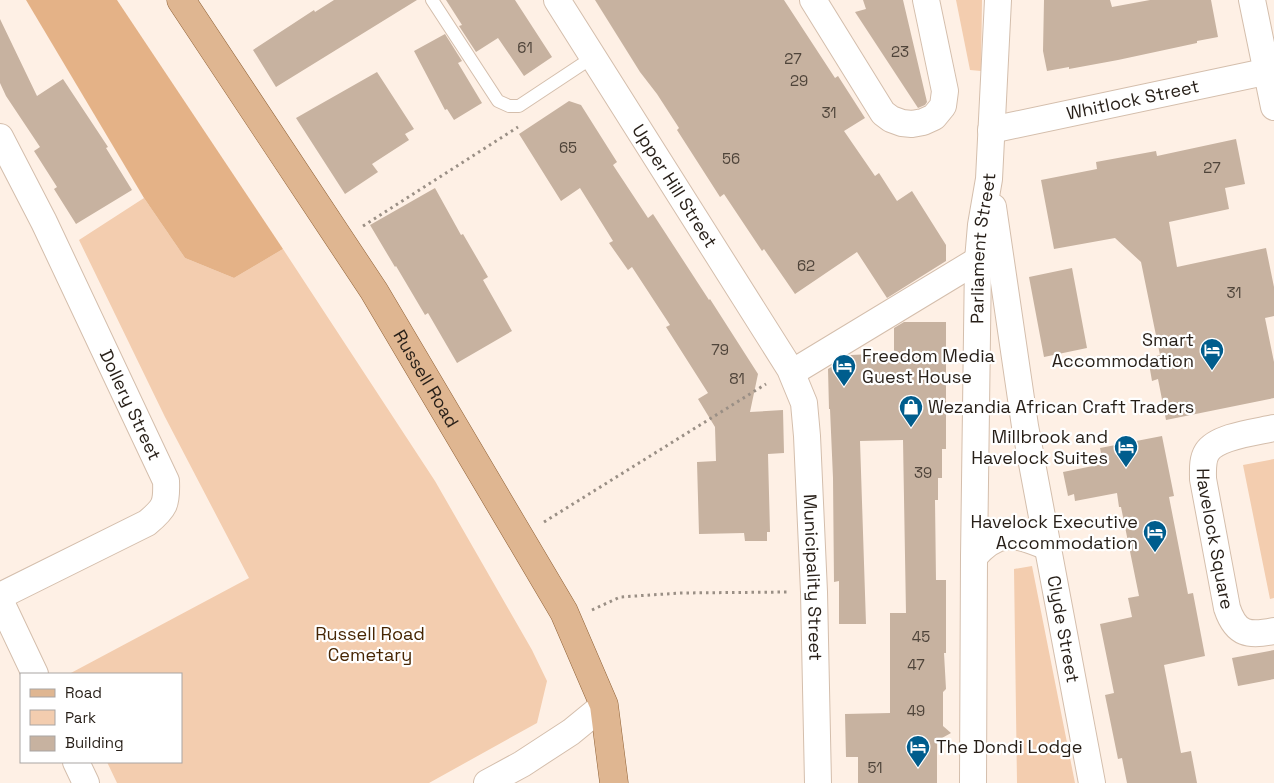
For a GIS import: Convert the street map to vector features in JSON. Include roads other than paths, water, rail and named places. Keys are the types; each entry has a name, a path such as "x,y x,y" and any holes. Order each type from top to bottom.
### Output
{"main road":[{"name":"Russell Road","path":"181,0 374,291 564,612 604,705 614,783"}],"street":[{"name":"Upper Hill Street","path":"557,0 792,370"},
{"path":"813,0 883,113 891,119 912,124 934,117 943,106 945,91 926,0"},
{"name":"Parliament Street","path":"973,783 978,260 981,225 989,178 998,0"},
{"path":"1252,0 1270,70 1274,107"},
{"name":"Whitlock Street","path":"991,130 1270,70"},
{"name":"Dollery Street","path":"0,137 44,222 166,481 167,497 160,512 147,523 0,596"},
{"name":"Clyde Street","path":"989,178 1025,426 1092,783"},
{"path":"792,370 978,260"},
{"name":"Municipality Street","path":"792,370 804,403 807,436 814,592 818,783"},
{"name":"Havelock Square","path":"1274,428 1227,438 1211,446 1206,453 1203,479 1229,616 1238,629 1244,632 1260,634 1274,631"},
{"path":"974,557 990,541 1003,536 1017,536 1047,546"},
{"path":"0,600 35,673"},
{"path":"487,783 522,764 571,732 604,705"},
{"path":"76,763 86,783"}],"lane":[{"path":"432,0 498,101 509,106 519,106 593,57"}],"place":[{"name":"Smart Accommodation","path":"1212,371"},
{"name":"Freedom Media Guest House","path":"844,387"},
{"name":"Wezandia African Craft Traders","path":"911,428"},
{"name":"Millbrook and Havelock Suites","path":"1126,468"},
{"name":"Havelock Executive Accommodation","path":"1155,553"},
{"name":"The Dondi Lodge","path":"918,768"}],"park label":[{"name":"Russell Road Cemetary","path":"370,644"}]}
